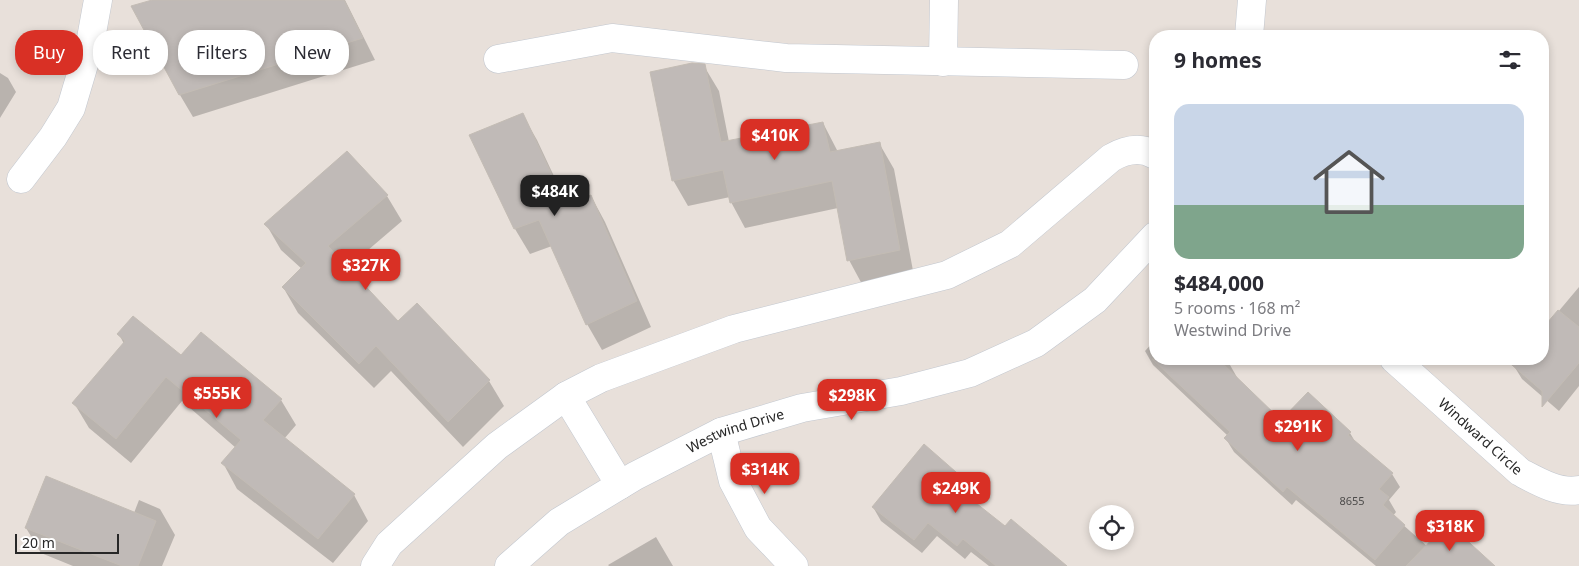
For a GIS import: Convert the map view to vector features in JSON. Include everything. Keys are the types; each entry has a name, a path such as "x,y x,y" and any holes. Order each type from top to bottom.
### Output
{"street":[{"path":"21,179 53,137 71,108 90,44 98,0"},
{"path":"943,62 944,0"},
{"path":"1250,30 1252,0"},
{"path":"498,59 612,38 786,58 1124,65"},
{"path":"375,566 389,544 497,446 566,396 601,378 734,329 947,275 1010,244 1111,158 1123,151 1138,150 1149,153"},
{"name":"Westwind Drive","path":"509,566 559,522 620,486 721,432 802,408 901,391 970,373 1036,343 1096,300 1149,243"},
{"name":"Windward Circle","path":"1401,365 1520,472 1544,484 1572,491 1579,490"},
{"path":"566,396 620,486"},
{"path":"721,432 733,481 758,528 794,566"}],"building":[{"path":"152,0 344,0 363,38 349,42 349,30 275,30 275,65 265,68 265,30 178,30 178,75 244,75 179,95 168,75 168,30 144,30 131,6"},
{"path":"692,63 705,64 721,142 823,122 830,152 880,142 900,250 847,261 832,181 730,203 723,170 672,181 650,72"},
{"path":"523,113 566,205 591,195 637,301 586,325 539,220 514,229 469,135"},
{"path":"347,151 388,195 328,246 398,321 417,303 490,380 448,422 376,346 359,364 282,287 306,263 264,224"},
{"path":"1558,310 1579,327 1579,363 1542,407 1542,391 1512,365 1549,365 1549,321"},
{"path":"133,316 181,355 201,332 282,399 263,420 355,494 318,539 221,463 241,440 166,377 116,439 72,403 125,341 117,334"},
{"path":"1158,365 1224,365 1281,420 1308,392 1351,432 1348,435 1393,473 1379,489 1389,497 1383,505 1405,525 1375,560 1287,487 1283,492 1224,438 1230,432"},
{"path":"924,444 964,479 957,488 1005,526 1011,519 1067,566 996,566 963,539 957,546 928,523 914,540 872,507"},
{"path":"46,476 156,521 138,566 122,566 25,528"},
{"path":"1448,523 1495,566 1406,566"}]}
